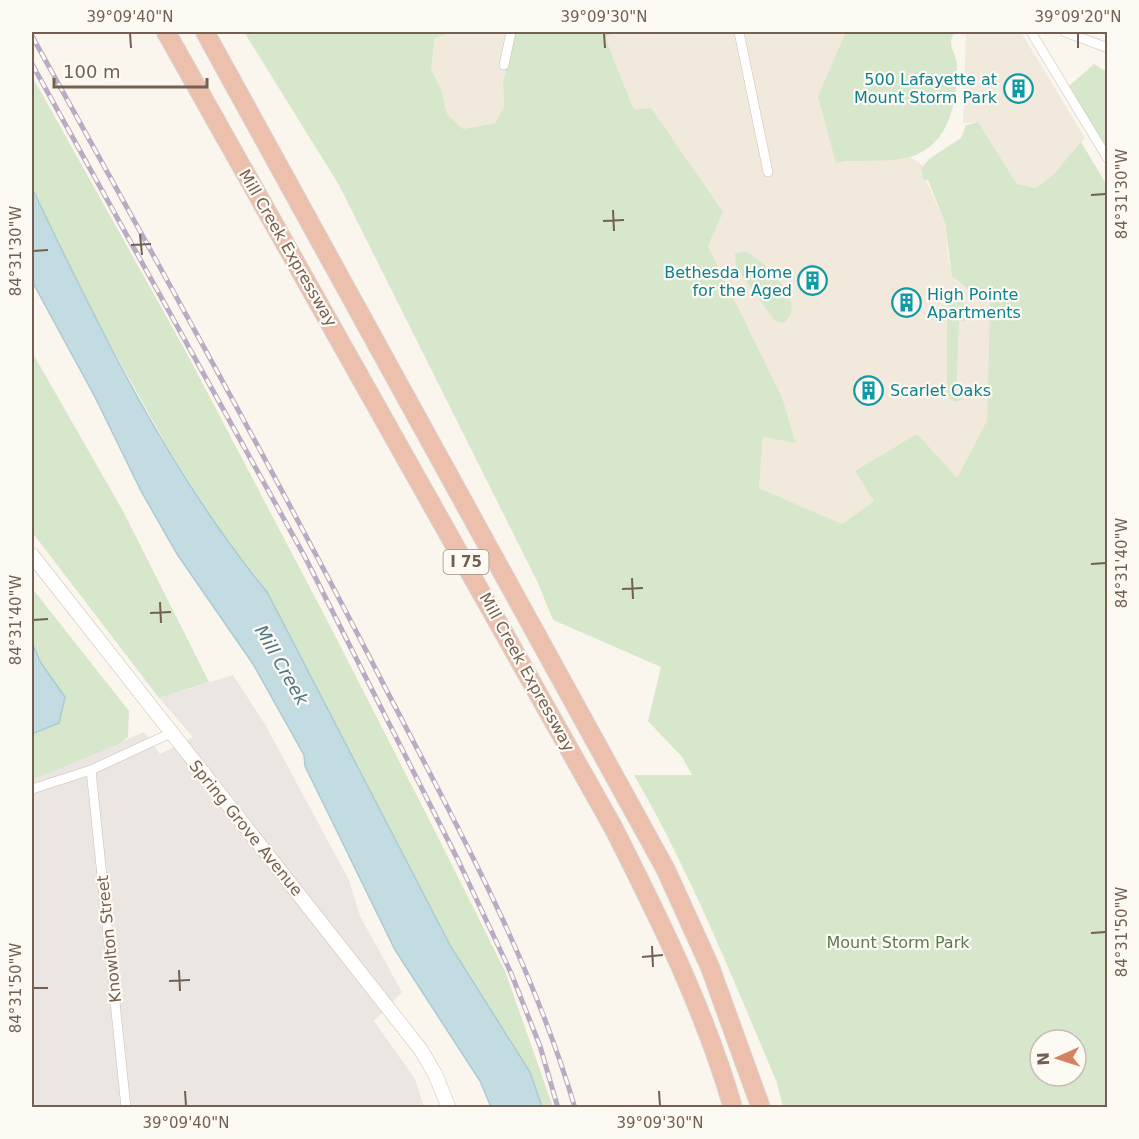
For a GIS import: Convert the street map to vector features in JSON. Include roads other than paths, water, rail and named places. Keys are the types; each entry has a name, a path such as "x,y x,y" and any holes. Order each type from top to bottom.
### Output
{"highway":[{"name":"Mill Creek Expressway","path":"166,32 613,827 676,951 718,1055 733,1107"},
{"name":"Mill Creek Expressway","path":"206,32 666,870 710,967 742,1051 760,1107"}],"main road":[{"name":"Spring Grove Avenue","path":"32,555 421,1050 435,1074 449,1107"}],"street":[{"path":"504,65 511,32"},
{"path":"739,32 768,172"},
{"path":"1031,32 1107,159"},
{"path":"1065,32 1107,48"},
{"path":"32,789 92,770 171,733"},
{"name":"Knowlton Street","path":"92,770 126,1107"}],"water":[{"name":"Mill Creek","path":"32,188 110,345 167,448 231,546 267,592 451,947 530,1072 542,1107 491,1107 480,1081 395,950 305,766 304,755 253,664 177,554 141,491 95,397 32,281"},
{"path":"32,643 41,663 65,697 59,723 32,734"}],"railway":[{"path":"32,36 258,446 467,846 516,948 538,1001 575,1108"},
{"path":"32,64 305,557 458,860 511,973 540,1046 558,1108"}],"place":[{"name":"500 Lafayette at Mount Storm Park","path":"1018,88"},
{"name":"Bethesda Home for the Aged","path":"813,281"},
{"name":"High Pointe Apartments","path":"906,303"},
{"name":"Scarlet Oaks","path":"869,390"}],"park label":[{"name":"Mount Storm Park","path":"898,942"}]}
